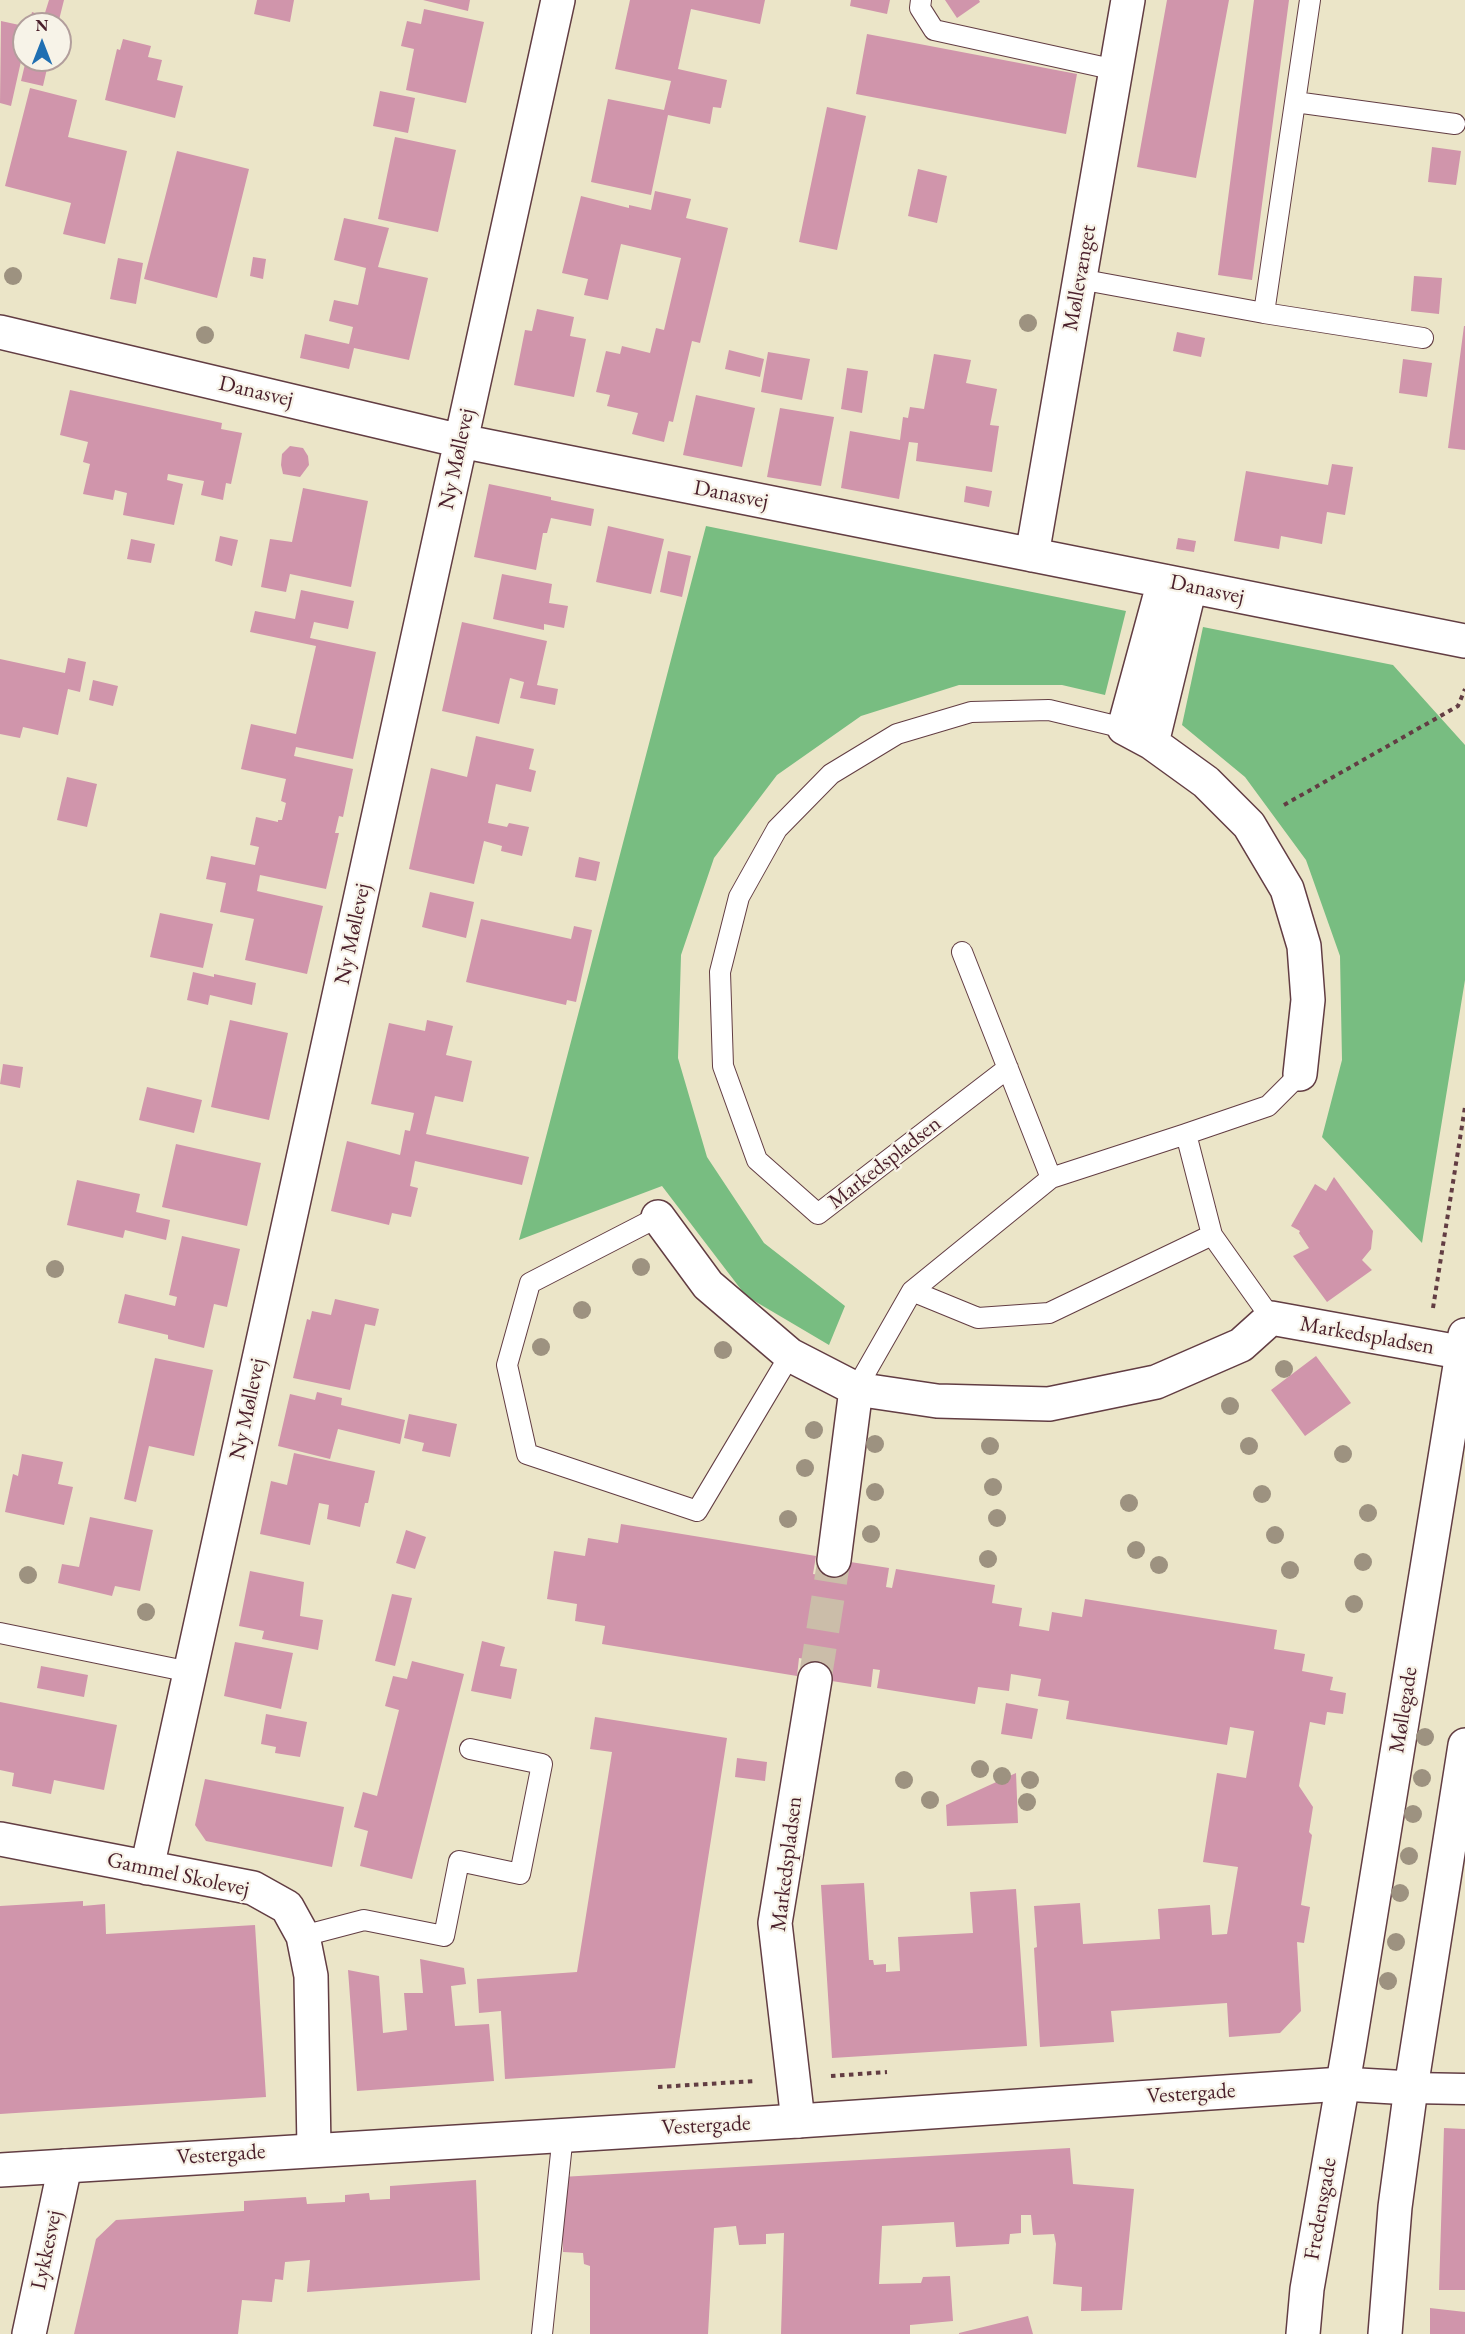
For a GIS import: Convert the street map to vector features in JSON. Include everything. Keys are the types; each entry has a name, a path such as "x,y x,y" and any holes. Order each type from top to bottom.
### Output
{"street":[{"name":"Ny Møllevej","path":"147,1868 558,0"},
{"name":"Møllevænget","path":"1032,555 1128,0"},
{"name":"Danasvej","path":"0,332 461,441 1465,641"},
{"path":"1138,735 1177,584"},
{"name":"Markedspladsen","path":"1138,735 1206,782 1249,825 1287,890 1304,946 1308,1000 1300,1074"},
{"name":"Markedspladsen","path":"658,1217 708,1285 790,1355 856,1389 937,1401 1049,1404 1156,1382 1241,1345 1271,1318 1464,1347"},
{"name":"Møllegade","path":"1342,2084 1464,1347"},
{"path":"834,1560 856,1389"},
{"name":"Markedspladsen","path":"798,2121 775,1923 815,1679"},
{"path":"1385,2334 1395,2207 1411,2088 1465,1745"},
{"name":"Gammel Skolevej","path":"0,1839 253,1888 287,1907 303,1936 311,1976 314,2149"},
{"name":"Vestergade","path":"0,2170 798,2121 1342,2084 1411,2088"},
{"name":"Fredensgade","path":"1304,2334 1307,2289 1342,2084"},
{"path":"1411,2088 1465,2089"},
{"name":"Lykkesvej","path":"28,2334 65,2166"}],"lane":[{"path":"921,0 920,8 934,30 1116,70"},
{"path":"1264,313 1310,0"},
{"path":"1294,102 1455,124"},
{"path":"1079,279 1264,313 1423,338"},
{"name":"Markedspladsen","path":"1008,1068 818,1214 757,1160 723,1066 720,972 739,897 777,829 831,774 897,734 971,712 1049,710 1138,735"},
{"path":"962,952 1051,1178"},
{"name":"Markedspladsen","path":"1271,1318 1212,1235 1186,1134 1269,1106 1300,1074"},
{"path":"856,1389 912,1291 1051,1178 1186,1134"},
{"path":"658,1217 530,1283 507,1365 527,1454 697,1511 790,1355"},
{"path":"912,1291 978,1318 1048,1312 1212,1235"},
{"path":"0,1633 190,1672"},
{"path":"303,1936 364,1920 444,1936 459,1862 520,1874 542,1764 470,1749"},
{"path":"542,2334 563,2134"}],"path":[{"path":"1249,825 1458,706 1465,689"}],"green space":[{"path":"706,526 1126,611 1105,695 1062,685 959,685 861,716 777,775 714,858 681,955 678,1058 707,1157 764,1243 845,1306 829,1345 746,1296 662,1186 519,1240"},
{"path":"1203,627 1393,665 1465,745 1465,980 1422,1243 1322,1137 1342,1060 1340,956 1306,860 1245,777 1182,725"}],"building":[{"path":"49,0 64,0 61,12 45,12"},
{"path":"257,0 294,0 290,22 254,14"},
{"path":"423,0 470,0 468,11"},
{"path":"630,0 765,0 760,24 691,9 678,69 727,80 721,108 713,107 710,124 668,115 651,195 591,182 608,99 664,110 671,81 615,69"},
{"path":"851,0 890,0 887,14 850,6"},
{"path":"945,0 979,0 980,2 957,18"},
{"path":"1167,0 1229,0 1196,178 1137,167"},
{"path":"1254,0 1289,0 1252,280 1218,275"},
{"path":"424,9 484,22 466,103 406,90 414,49 401,46 407,21 421,24"},
{"path":"1,21 12,23 12,72 19,72 11,106 0,103"},
{"path":"867,34 1077,74 1066,134 856,94"},
{"path":"123,39 151,46 148,57 162,60 157,80 183,86 175,118 105,100 117,49 120,50"},
{"path":"23,72 46,72 43,86 21,81"},
{"path":"30,88 77,100 68,137 127,151 105,244 63,234 71,203 5,186"},
{"path":"380,91 415,98 408,133 373,126"},
{"path":"827,107 866,116 837,250 799,242"},
{"path":"395,137 456,150 438,232 378,219"},
{"path":"1432,147 1461,151 1456,185 1428,182"},
{"path":"177,151 249,169 217,298 144,279"},
{"path":"918,169 947,176 937,223 908,216"},
{"path":"655,191 691,199 686,218 728,228 700,343 692,341 673,422 669,421 664,442 632,434 638,413 607,406 610,395 596,392 606,351 620,354 622,346 650,353 656,328 664,330 681,258 621,244 608,300 584,295 588,279 562,273 581,196 629,208 629,205 651,210"},
{"path":"344,218 389,228 378,267 428,278 409,360 354,348 349,369 300,358 305,334 349,344 353,327 329,321 334,300 358,305 366,268 334,260"},
{"path":"253,257 266,259 263,279 250,276"},
{"path":"118,258 143,263 136,304 110,299"},
{"path":"1414,276 1442,278 1439,314 1411,311"},
{"path":"537,309 574,317 570,336 586,339 574,397 514,385 525,330 532,331"},
{"path":"1465,326 1465,450 1448,448"},
{"path":"1177,332 1205,338 1201,357 1173,351"},
{"path":"729,350 764,359 760,377 725,369"},
{"path":"768,352 810,359 802,400 761,392"},
{"path":"934,354 971,360 966,383 997,389 990,425 999,426 992,472 916,461 918,443 909,442 899,499 841,488 850,431 900,440 903,417 908,418 910,407 924,409"},
{"path":"1403,359 1432,363 1427,397 1399,393"},
{"path":"847,368 868,371 862,413 841,409"},
{"path":"70,390 222,423 221,429 242,433 231,484 226,483 223,500 201,495 204,481 168,474 167,480 183,484 174,525 123,515 127,493 115,490 113,500 83,494 90,464 83,462 88,442 60,435"},
{"path":"696,395 755,408 742,467 683,455"},
{"path":"780,408 834,417 821,486 767,477"},
{"path":"290,446 303,448 308,456 309,465 300,477 283,474 282,454"},
{"path":"1332,464 1353,467 1345,515 1327,512 1322,544 1281,536 1279,549 1234,541 1246,471 1328,485"},
{"path":"489,484 594,509 591,526 551,518 547,533 543,533 536,570 474,557"},
{"path":"966,486 992,491 989,507 964,502"},
{"path":"303,488 368,501 351,587 290,574 286,592 261,587 270,539 292,542"},
{"path":"608,526 664,539 651,594 596,582"},
{"path":"220,536 238,540 232,566 215,561"},
{"path":"1178,538 1196,541 1194,552 1176,549"},
{"path":"131,539 155,544 151,563 127,559"},
{"path":"668,551 691,556 682,597 660,592"},
{"path":"502,574 552,584 549,603 568,606 564,628 544,624 544,630 493,619"},
{"path":"301,590 354,601 348,629 314,622 310,638 376,652 353,759 296,747 294,756 353,769 343,817 339,816 335,833 339,833 326,889 260,875 257,891 323,906 307,974 245,960 254,919 220,912 226,883 206,879 211,856 255,865 259,847 250,845 256,817 278,822 282,820 286,803 281,801 286,779 241,769 251,724 296,734 316,646 250,632 255,611 295,619"},
{"path":"462,622 547,641 537,685 558,689 555,705 520,698 524,682 510,678 499,724 442,711"},
{"path":"68,658 86,662 80,692 68,689 58,735 23,727 20,738 0,734 0,659 65,673"},
{"path":"93,680 118,686 113,706 89,700"},
{"path":"476,736 534,749 529,769 536,771 531,792 496,784 488,823 507,827 509,823 529,827 522,856 501,851 502,846 484,841 474,884 409,869 431,768 467,777"},
{"path":"67,777 97,784 87,827 57,820"},
{"path":"579,857 600,862 596,881 575,877"},
{"path":"430,892 474,902 466,938 422,927"},
{"path":"160,913 213,924 203,968 150,957"},
{"path":"481,919 571,939 574,926 592,930 576,1002 567,1000 566,1005 466,982"},
{"path":"193,972 256,983 252,1005 210,995 208,1005 187,1000"},
{"path":"230,1020 288,1033 269,1120 211,1107"},
{"path":"427,1020 453,1026 446,1055 472,1061 463,1102 435,1096 426,1134 529,1157 522,1185 415,1161 410,1186 418,1188 411,1217 392,1213 389,1225 331,1211 347,1141 400,1155 405,1130 410,1131 414,1113 371,1104 389,1023 425,1031"},
{"path":"3,1064 23,1067 20,1088 0,1084"},
{"path":"147,1087 202,1100 194,1133 139,1120"},
{"path":"176,1144 261,1163 247,1226 162,1207"},
{"path":"1334,1177 1373,1231 1371,1249 1362,1260 1372,1270 1327,1302 1293,1256 1309,1248 1299,1233 1300,1231 1291,1226 1315,1184 1326,1191"},
{"path":"77,1180 140,1194 136,1212 170,1220 166,1240 125,1230 123,1238 67,1225"},
{"path":"182,1236 240,1249 227,1307 214,1304 204,1348 168,1339 168,1335 118,1323 125,1294 175,1306 177,1297 169,1295"},
{"path":"335,1299 379,1309 375,1326 365,1324 350,1390 293,1378 307,1319 310,1320 312,1311 331,1315"},
{"path":"1316,1356 1351,1403 1305,1436 1271,1390"},
{"path":"155,1358 213,1370 194,1456 149,1446 136,1502 124,1499"},
{"path":"317,1392 342,1398 341,1405 405,1420 400,1444 338,1429 330,1459 278,1446 290,1394 315,1400"},
{"path":"409,1414 457,1424 450,1457 422,1451 424,1443 404,1438"},
{"path":"294,1453 375,1471 360,1527 327,1519 329,1505 319,1503 310,1545 260,1534 271,1481 287,1485"},
{"path":"22,1454 63,1462 58,1484 73,1487 64,1525 5,1512 13,1474 18,1476"},
{"path":"90,1517 153,1530 140,1591 115,1586 112,1596 58,1583 62,1564 79,1567"},
{"path":"621,1524 816,1556 813,1574 828,1576 831,1559 889,1568 886,1587 892,1588 896,1569 995,1585 992,1603 1022,1608 1019,1626 1049,1631 1052,1612 1082,1617 1085,1599 1277,1630 1274,1649 1305,1654 1302,1671 1333,1677 1330,1690 1346,1693 1343,1714 1327,1712 1325,1725 1310,1722 1299,1786 1313,1807 1309,1832 1312,1835 1301,1905 1310,1907 1304,1943 1297,1942 1301,2011 1280,2033 1229,2037 1227,2003 1111,2011 1114,2042 1040,2047 1034,1906 1080,1903 1083,1944 1160,1939 1158,1909 1210,1905 1212,1935 1227,1934 1238,1867 1203,1862 1217,1773 1246,1778 1254,1731 1230,1727 1227,1745 1066,1719 1069,1701 1038,1696 1041,1679 1011,1674 1009,1691 978,1687 975,1704 877,1688 880,1670 873,1669 871,1687 812,1678 815,1661 799,1658 797,1676 602,1644 605,1626 575,1621 577,1604 547,1599 554,1551 585,1556 588,1538 618,1543"},
{"path":"406,1530 426,1537 415,1569 396,1563"},
{"path":"250,1571 304,1582 300,1616 323,1620 318,1650 262,1639 264,1631 239,1626"},
{"path":"392,1594 412,1598 395,1666 375,1661"},
{"path":"482,1641 505,1647 500,1666 517,1669 511,1699 471,1691"},
{"path":"235,1642 293,1653 281,1709 224,1696"},
{"path":"412,1661 464,1674 412,1879 360,1866 368,1831 354,1827 363,1792 377,1796 399,1710 385,1706 393,1676 407,1679"},
{"path":"41,1666 88,1675 84,1697 37,1688"},
{"path":"0,1702 117,1725 104,1790 54,1780 51,1794 12,1786 14,1773 0,1770"},
{"path":"1006,1703 1038,1709 1032,1739 1001,1734"},
{"path":"266,1714 307,1722 300,1757 275,1753 276,1747 261,1744"},
{"path":"595,1717 727,1738 675,2068 505,2079 501,2011 479,2013 477,1979 577,1972 612,1752 590,1749"},
{"path":"737,1758 767,1762 765,1781 735,1777"},
{"path":"1016,1773 1018,1823 947,1826 946,1805"},
{"path":"205,1779 344,1807 332,1867 206,1841 195,1825"},
{"path":"864,1883 869,1960 873,1960 874,1965 886,1964 886,1972 900,1971 898,1937 973,1933 970,1892 1016,1889 1027,2046 832,2058 821,1885"},
{"path":"83,1901 83,1906 105,1904 106,1934 255,1925 266,2097 0,2114 0,1906"},
{"path":"420,1959 464,1968 466,1984 451,1986 455,2026 489,2024 494,2081 357,2091 348,1970 379,1976 383,2033 407,2030 404,1993 423,1993"},
{"path":"1444,2128 1465,2129 1465,2290 1439,2290"},
{"path":"1070,2148 1073,2184 1134,2189 1122,2310 1081,2311 1082,2287 1053,2284 1056,2244 1054,2234 1033,2235 1031,2215 1021,2215 1021,2233 1010,2234 1009,2244 956,2247 954,2222 882,2226 879,2284 921,2283 923,2277 950,2276 953,2321 910,2325 910,2334 781,2334 784,2233 766,2234 766,2244 739,2245 736,2226 714,2228 708,2334 590,2334 590,2266 584,2264 583,2253 563,2252 561,2177"},
{"path":"476,2180 480,2280 307,2292 310,2260 285,2262 283,2280 275,2279 272,2302 242,2300 238,2334 74,2334 96,2239 116,2220 244,2211 244,2201 306,2197 307,2204 345,2202 345,2195 369,2193 370,2200 390,2199 390,2186"},
{"path":"1430,2308 1465,2312 1465,2334 1430,2334"},
{"path":"1028,2316 1033,2334 959,2334 959,2333"}],"tunnel":[{"path":"815,1679 834,1560"}]}
